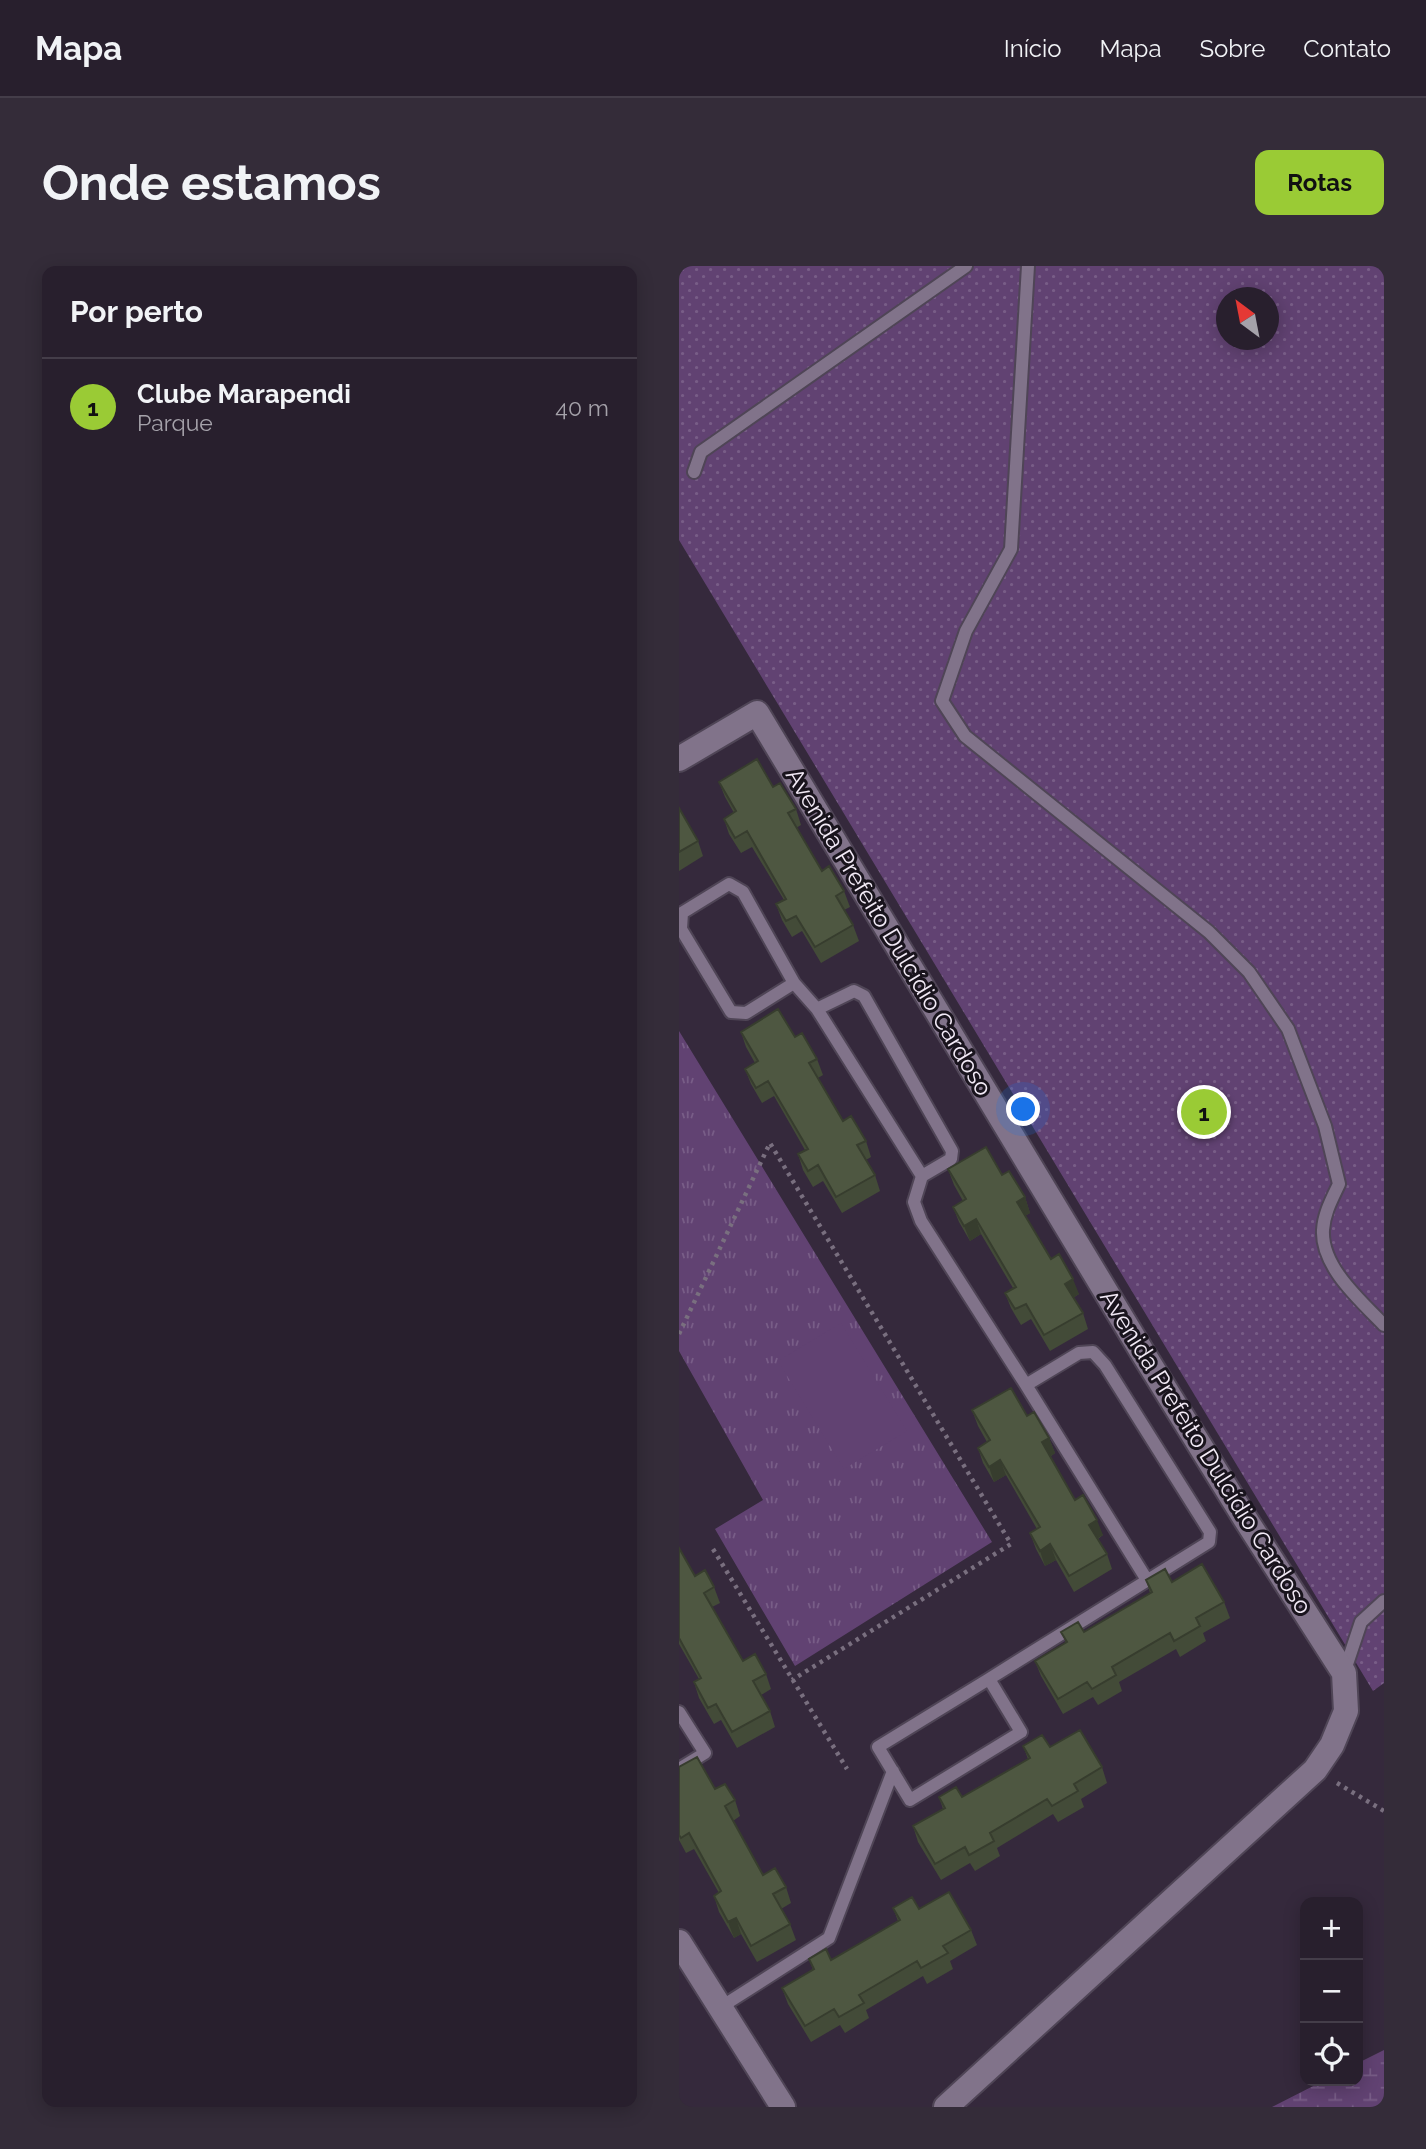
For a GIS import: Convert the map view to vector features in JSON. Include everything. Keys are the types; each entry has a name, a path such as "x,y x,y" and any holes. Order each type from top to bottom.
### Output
{"street":[{"name":"Avenida Prefeito Dulcídio Cardoso","path":"679,760 757,713 1144,1355 1245,1520 1344,1673 1346,1711 1332,1745 1315,1770 946,2107"},
{"path":"679,1942 783,2107"}],"lane":[{"path":"694,472 701,452 966,266"},
{"path":"1028,266 1011,549 965,631 942,701 965,736 1209,932 1249,972 1288,1029 1325,1126 1339,1184 1326,1210 1322,1232 1328,1256 1344,1284 1384,1325"},
{"path":"794,983 746,1013 731,1012 681,929 682,913 729,884 743,891 794,983 817,1009 922,1176"},
{"path":"817,1009 855,991 864,996 952,1151 951,1160 922,1176 914,1202 921,1221 1147,1580"},
{"path":"989,1679 1021,1732 910,1800 878,1747 1209,1542 1210,1532 1105,1365 1093,1352 1079,1353 1026,1385"},
{"path":"1344,1673 1361,1622 1384,1601"},
{"path":"679,1712 705,1753 679,1769"},
{"path":"721,2007 829,1938 893,1771"}],"path":[{"path":"679,1334 770,1143 1011,1544 792,1680"},
{"path":"713,1549 847,1769"},
{"path":"1315,1770 1384,1811"}],"green space":[{"path":"679,266 1384,266 1384,1683 1373,1691 679,540"},
{"path":"679,1031 992,1542 795,1666 715,1529 763,1500 679,1351"},
{"path":"841,1323 907,1431 844,1469 778,1361"},
{"path":"1384,2050 1384,2107 1272,2107 1313,2086 1363,2086 1363,2060"}],"building":[{"path":"757,759 773,787 780,783 796,809 788,813 822,871 829,866 844,891 836,896 853,925 815,947 796,916 786,921 776,904 786,899 747,831 735,838 724,819 736,811 719,782"},
{"path":"679,808 698,841 679,852"},
{"path":"778,1009 795,1037 802,1033 817,1059 809,1063 843,1121 851,1116 866,1141 857,1145 875,1175 836,1197 818,1165 808,1171 798,1154 808,1149 768,1081 756,1088 745,1069 758,1061 741,1032"},
{"path":"986,1147 1002,1175 1009,1171 1025,1197 1017,1202 1051,1259 1059,1254 1073,1279 1065,1284 1083,1313 1044,1335 1026,1304 1015,1309 1005,1293 1016,1287 976,1219 964,1226 953,1207 966,1199 948,1169"},
{"path":"1011,1388 1027,1416 1034,1412 1049,1438 1042,1442 1075,1500 1083,1495 1097,1520 1089,1525 1107,1554 1069,1576 1050,1544 1040,1551 1030,1533 1040,1527 1000,1460 989,1467 978,1448 990,1440 972,1410"},
{"path":"679,1548 695,1576 705,1570 714,1587 704,1593 743,1661 755,1654 766,1674 753,1681 770,1711 732,1732 716,1704 708,1708 694,1682 701,1678 679,1638"},
{"path":"1202,1564 1224,1602 1196,1618 1200,1626 1174,1641 1170,1633 1112,1667 1116,1675 1092,1689 1087,1682 1058,1699 1035,1661 1067,1642 1061,1632 1078,1622 1084,1632 1152,1592 1146,1580 1165,1569 1172,1582"},
{"path":"1080,1730 1102,1767 1074,1784 1078,1791 1052,1806 1047,1799 990,1833 994,1841 969,1855 965,1847 935,1864 913,1826 945,1808 939,1797 956,1787 962,1797 1030,1758 1023,1746 1042,1735 1050,1747"},
{"path":"697,1757 715,1789 725,1784 735,1800 725,1806 763,1875 775,1868 786,1887 773,1894 790,1924 751,1946 736,1918 728,1922 714,1896 721,1891 689,1833 681,1838 679,1835 679,1767"},
{"path":"949,1892 971,1930 943,1946 948,1953 921,1968 917,1961 859,1995 864,2003 839,2017 834,2009 805,2026 782,1988 814,1969 809,1959 826,1949 831,1960 900,1920 893,1908 912,1897 919,1909"}],"place":[{"name":"Clube Marapendi","path":"1204,1112"}]}
